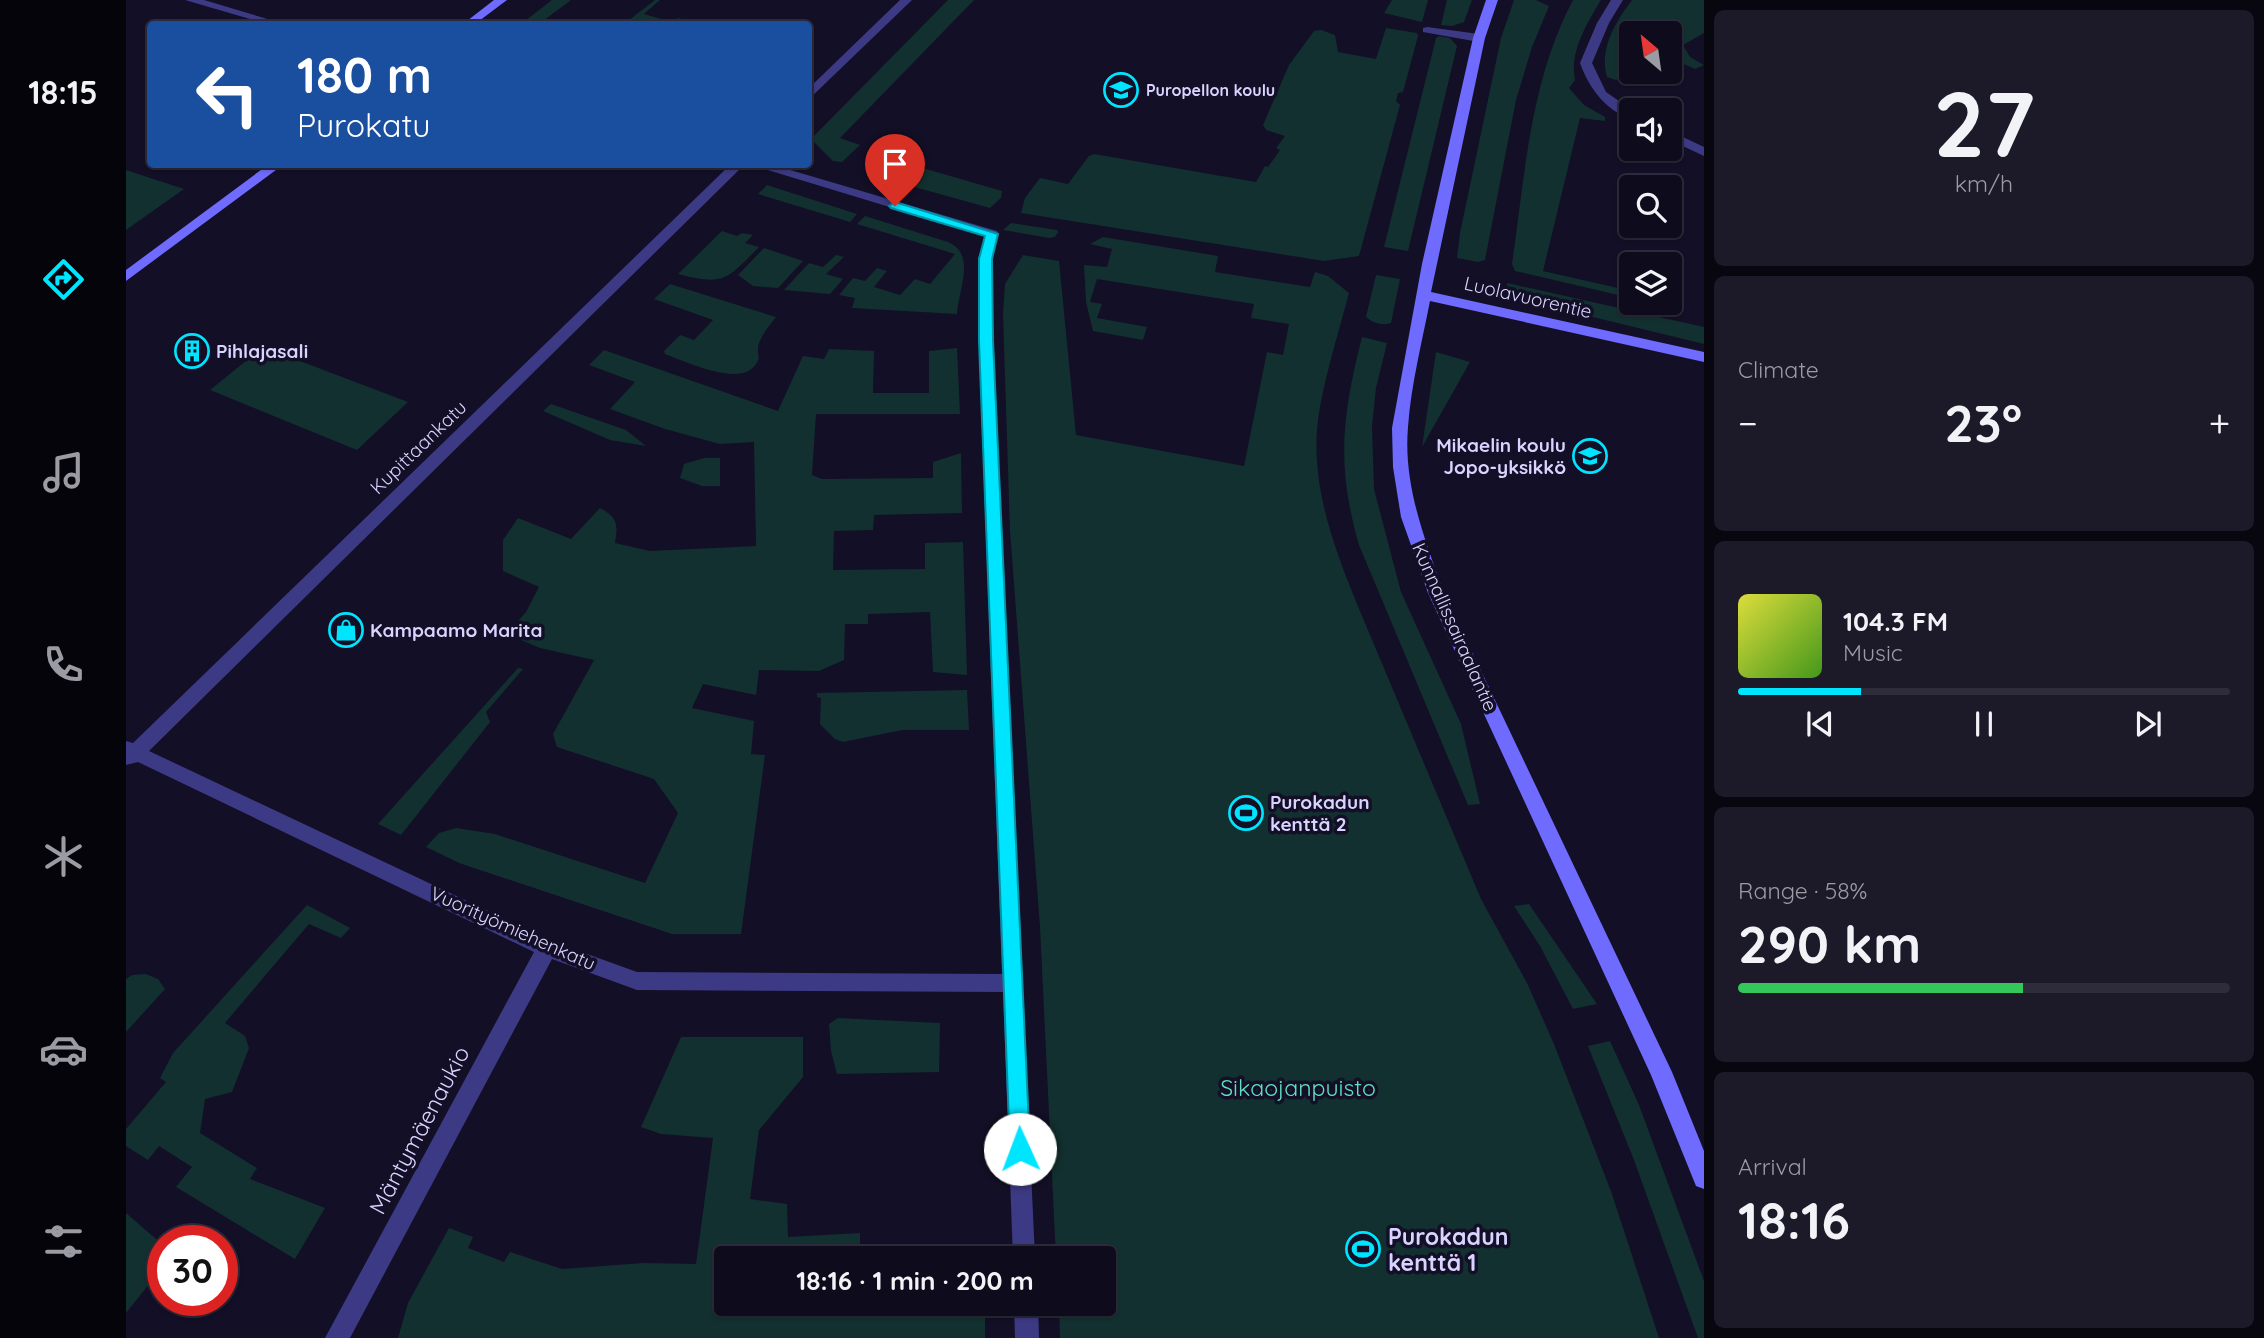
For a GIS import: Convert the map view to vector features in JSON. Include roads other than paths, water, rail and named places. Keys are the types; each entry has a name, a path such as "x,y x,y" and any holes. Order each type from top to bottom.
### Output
{"street":[{"path":"191,0 267,21"},
{"path":"472,21 501,0"},
{"path":"812,92 906,0"},
{"name":"Kunnallissairaalantie","path":"1492,0 1479,38 1429,264 1400,428 1401,467 1409,517 1436,593 1661,1072 1704,1178"},
{"path":"1617,0 1603,23 1586,63 1594,86 1619,107"},
{"path":"1427,30 1479,38"},
{"path":"1682,141 1704,152"},
{"path":"126,277 273,168"},
{"name":"Kupittaankatu","path":"129,754 736,168"},
{"path":"768,168 992,234 985,259 986,331 1024,1246"},
{"name":"Luolavuorentie","path":"1424,295 1704,357"},
{"name":"Vuorityömiehenkatu","path":"129,754 547,948 637,981 1013,984"},
{"name":"Mäntymäenaukio","path":"337,1338 547,948"},
{"path":"1026,1316 1027,1338"}],"place":[{"name":"Puropellon koulu","path":"1121,90"},
{"name":"Pihlajasali","path":"192,351"},
{"name":"Mikaelin koulu Jopo-yksikkö","path":"1590,456"},
{"name":"Kampaamo Marita","path":"346,630"},
{"name":"Purokadun kenttä 2","path":"1246,813"},
{"name":"Purokadun kenttä 1","path":"1363,1249"}],"park label":[{"name":"Sikaojanpuisto","path":"1298,1087"}]}
